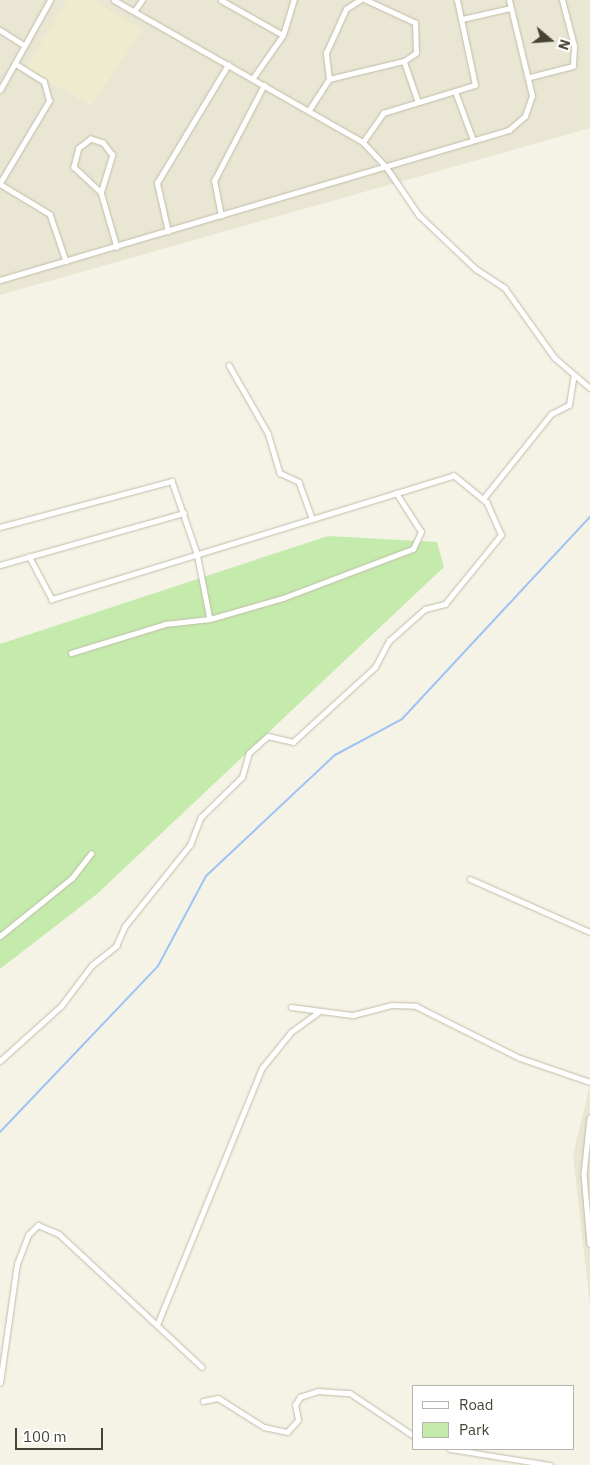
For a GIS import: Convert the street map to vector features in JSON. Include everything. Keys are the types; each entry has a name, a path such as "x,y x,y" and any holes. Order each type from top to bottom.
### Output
{"street":[{"path":"0,90 17,65 24,45 50,0"},
{"path":"114,0 135,10 363,142 387,168 419,215 476,269 505,288 534,333 574,376 590,388"},
{"path":"135,10 142,0"},
{"path":"221,0 283,35"},
{"path":"253,78 283,35 294,0"},
{"path":"309,110 329,79 326,53 346,9 360,0"},
{"path":"329,79 404,61 418,49 415,24 365,0"},
{"path":"363,142 383,113 418,101 472,88 477,81 457,0"},
{"path":"0,280 387,168 518,123 530,106 530,77 509,0"},
{"path":"530,77 574,66 574,46 562,0"},
{"path":"462,19 511,8"},
{"path":"0,30 24,45"},
{"path":"404,61 418,101"},
{"path":"17,65 44,82 49,101 0,184 50,214 66,261"},
{"path":"168,232 157,183 228,65"},
{"path":"221,216 214,181 264,85"},
{"path":"456,93 473,139"},
{"path":"101,192 74,167 85,140 97,140 112,155 101,192 116,247"},
{"path":"229,365 268,433 280,473 299,482 312,517"},
{"path":"483,499 545,420 569,405 574,376"},
{"path":"0,1061 61,1006 92,965 116,946 125,926 190,845 201,816 242,777 249,753 268,736 293,742 375,667 389,641 426,609 445,604 501,535 483,499 454,476 312,517 50,600 29,557"},
{"path":"0,527 167,480 175,486 197,553 210,619"},
{"path":"71,653 165,624 210,619 323,585 413,549 421,532 396,494"},
{"path":"0,565 184,513"},
{"path":"0,936 72,878 91,854"},
{"path":"470,879 590,932"},
{"path":"291,1007 353,1015 392,1005 416,1006 520,1058 590,1082"},
{"path":"157,1325 262,1068 291,1032 319,1012"},
{"path":"590,1118 584,1174 590,1244"},
{"path":"0,1383 17,1264 28,1235 38,1225 59,1234 202,1367"},
{"path":"202,1401 218,1398 264,1427 287,1432 298,1420 294,1405 300,1397 318,1391 350,1393 412,1435"},
{"path":"456,1450 550,1465"}],"shaded area":[{"path":"0,0 590,0 590,128 0,295"},
{"path":"67,0 92,0 143,29 91,106 26,68"},
{"path":"590,1085 590,1306 573,1155"}],"green space":[{"path":"328,536 437,542 444,567 97,894 0,969 0,644"}],"waterway":[{"path":"0,1132 158,966 206,876 335,755 402,719 590,517"}]}
